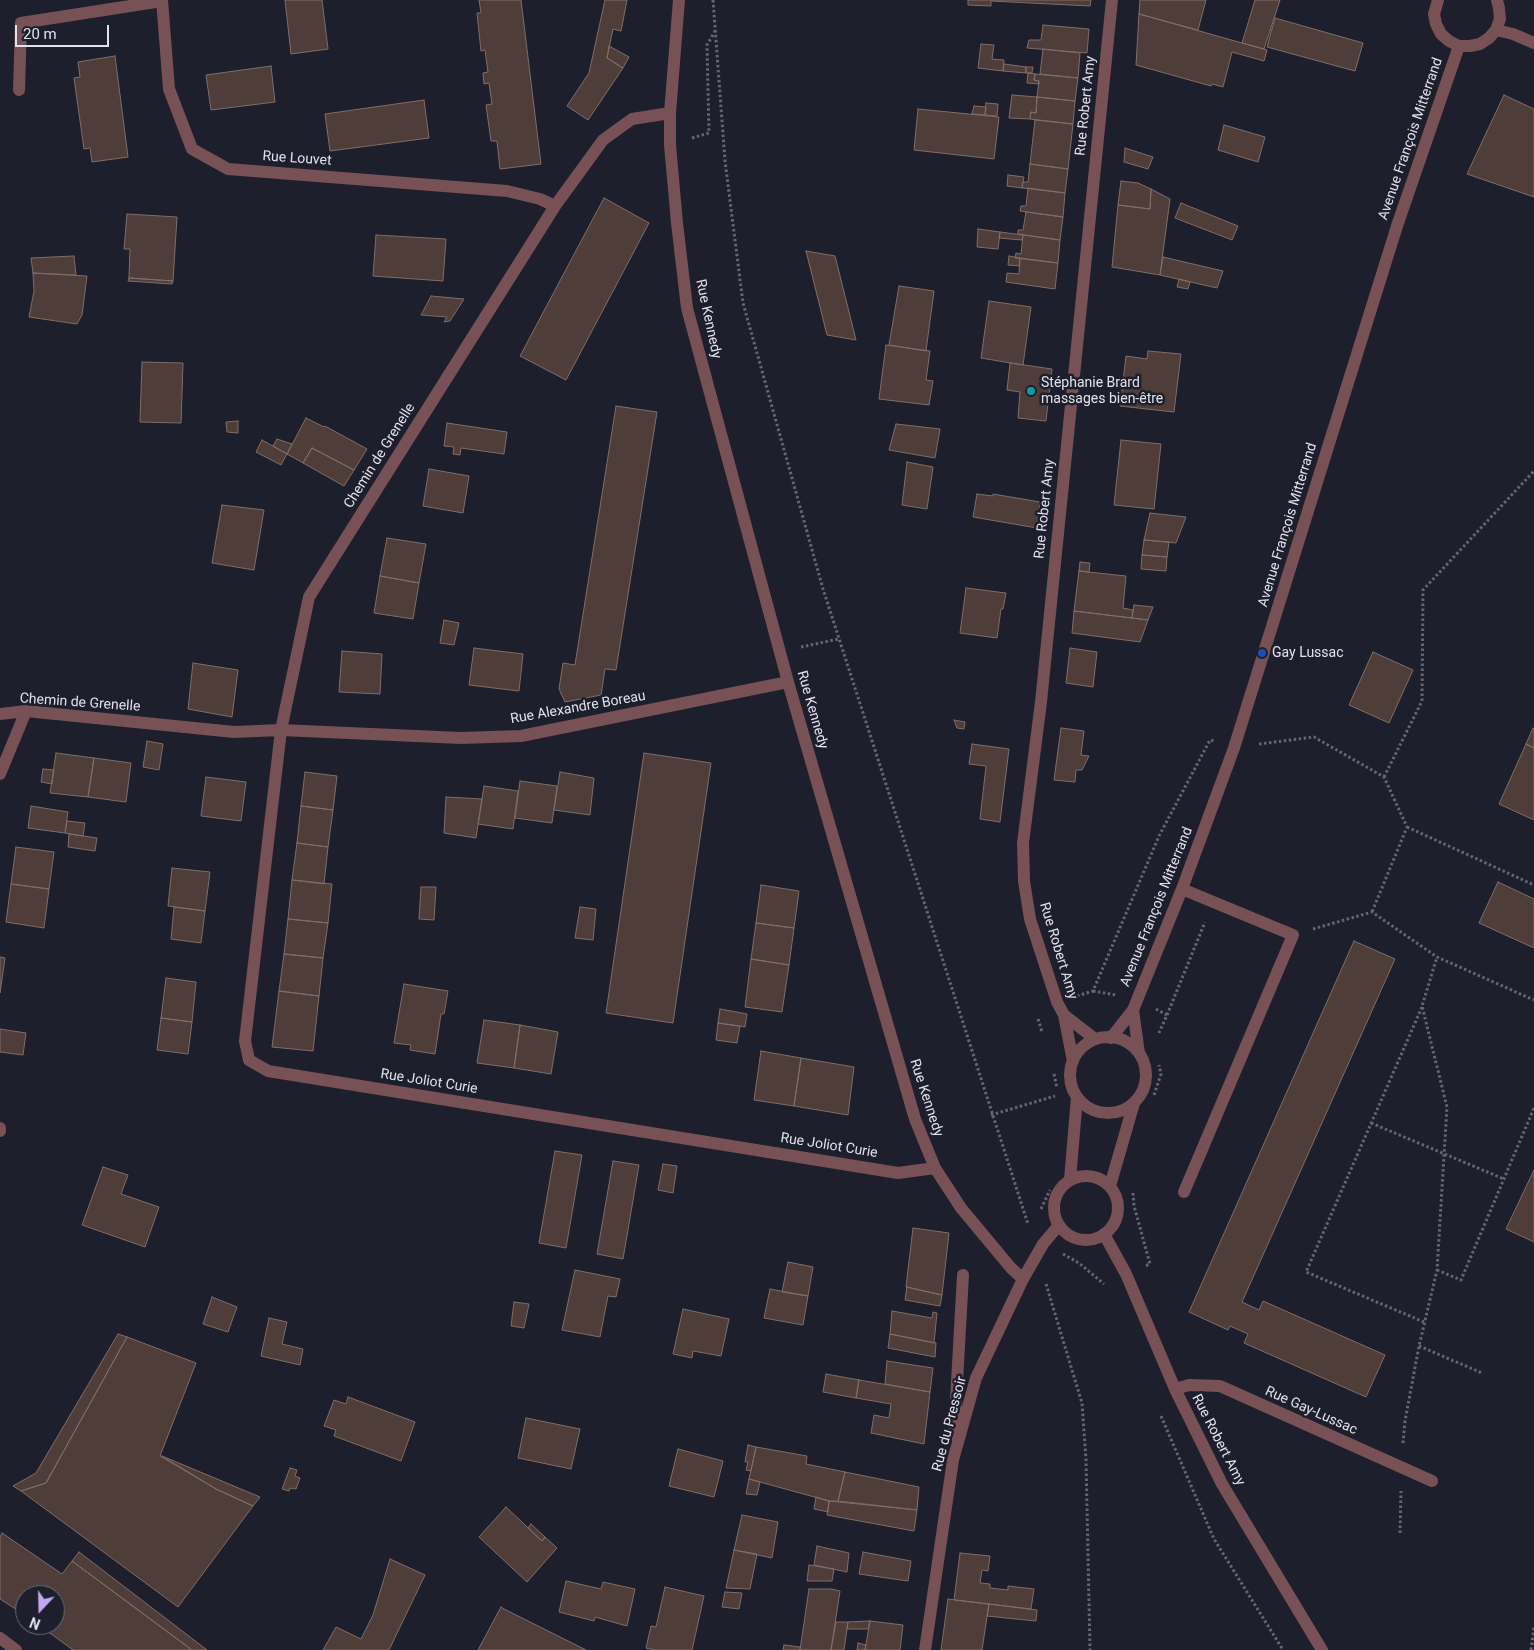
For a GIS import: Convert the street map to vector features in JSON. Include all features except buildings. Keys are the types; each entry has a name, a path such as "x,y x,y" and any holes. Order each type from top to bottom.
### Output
{"street":[{"path":"19,90 21,23 162,0"},
{"name":"Rue Louvet","path":"162,0 169,89 192,149 228,169 508,190 540,199 556,206"},
{"path":"670,113 679,0"},
{"name":"Rue Robert Amy","path":"1073,1061 1064,1016 1057,1002 1030,919 1024,881 1023,843 1041,702 1112,0"},
{"path":"1438,0 1434,14 1436,24 1441,34 1459,46 1480,44 1496,30 1500,19 1497,0"},
{"path":"1496,30 1513,34 1534,43"},
{"name":"Avenue François Mitterrand","path":"1111,1038 1133,1010 1182,889 1234,748 1397,226 1459,46"},
{"name":"Rue Kennedy","path":"670,113 670,145 676,223 687,308 788,682 915,1119 935,1168 961,1208 1011,1268 1023,1279"},
{"name":"Chemin de Grenelle","path":"0,714 26,711 234,732 281,730 309,597 556,206 603,140 632,119 670,113"},
{"name":"Rue Alexandre Boreau","path":"281,730 461,738 521,736 788,682"},
{"path":"0,774 26,711"},
{"name":"Rue Joliot Curie","path":"281,730 245,1041 249,1060 268,1071 898,1173 935,1168"},
{"path":"1182,889 1293,935 1184,1192"},
{"name":"Avenue François Mitterrand","path":"1133,1010 1139,1053"},
{"name":"Rue Robert Amy","path":"1064,1016 1095,1039"},
{"path":"1111,1038 1126,1041 1139,1053 1145,1064 1145,1085 1141,1095 1134,1103 1123,1110 1110,1113 1097,1112 1086,1106 1077,1097 1071,1086 1070,1073 1076,1053 1086,1044 1095,1039 1111,1038"},
{"path":"1070,1180 1077,1097"},
{"path":"1110,1186 1134,1103"},
{"path":"1080,1176 1091,1176 1102,1179 1110,1186 1116,1195 1117,1217 1104,1234 1095,1238 1075,1237 1059,1225 1055,1215 1055,1205 1057,1195 1062,1186 1080,1176"},
{"name":"Rue du Pressoir","path":"925,1650 953,1460 976,1378 1023,1279 1043,1244 1059,1225"},
{"name":"Rue Robert Amy","path":"1104,1234 1126,1274 1175,1389 1222,1484 1322,1650"},
{"path":"953,1460 963,1276"},
{"name":"Rue Gay-Lussac","path":"1175,1389 1189,1385 1220,1386 1432,1481"},
{"path":"0,1638 16,1650"}],"path":[{"path":"713,0 725,161 743,303 823,589 991,1115 1028,1224"},
{"path":"670,145 709,133 707,45 715,31"},
{"path":"1384,777 1422,701 1423,590 1534,471"},
{"path":"780,651 839,639"},
{"path":"1043,1035 1036,1010 1093,991 1159,836 1210,740 1234,748 1314,737 1384,777 1407,827 1534,885"},
{"path":"1372,912 1407,827"},
{"path":"1293,935 1372,912"},
{"path":"1372,912 1436,957 1534,1000"},
{"path":"1167,1015 1204,921 1212,926"},
{"path":"1424,1322 1306,1272 1422,1006 1436,957"},
{"path":"1400,1533 1401,1467 1405,1422 1424,1322 1437,1270 1447,1107 1422,1006"},
{"path":"1053,1069 1060,1102"},
{"path":"991,1115 1059,1095"},
{"path":"1437,1270 1461,1280 1534,1108"},
{"path":"1371,1123 1504,1179"},
{"path":"1054,1183 1037,1217 1043,1244 1079,1263 1103,1283 1107,1292"},
{"path":"1046,1282 1082,1403 1086,1460 1090,1650"},
{"path":"1419,1346 1482,1373"},
{"path":"1158,1411 1214,1539 1283,1650"},
{"path":"1531,1650 1534,1627"}],"place":[{"name":"Stéphanie Brard massages bien-être","path":"1031,391"},
{"name":"Gay Lussac","path":"1262,653"}]}
